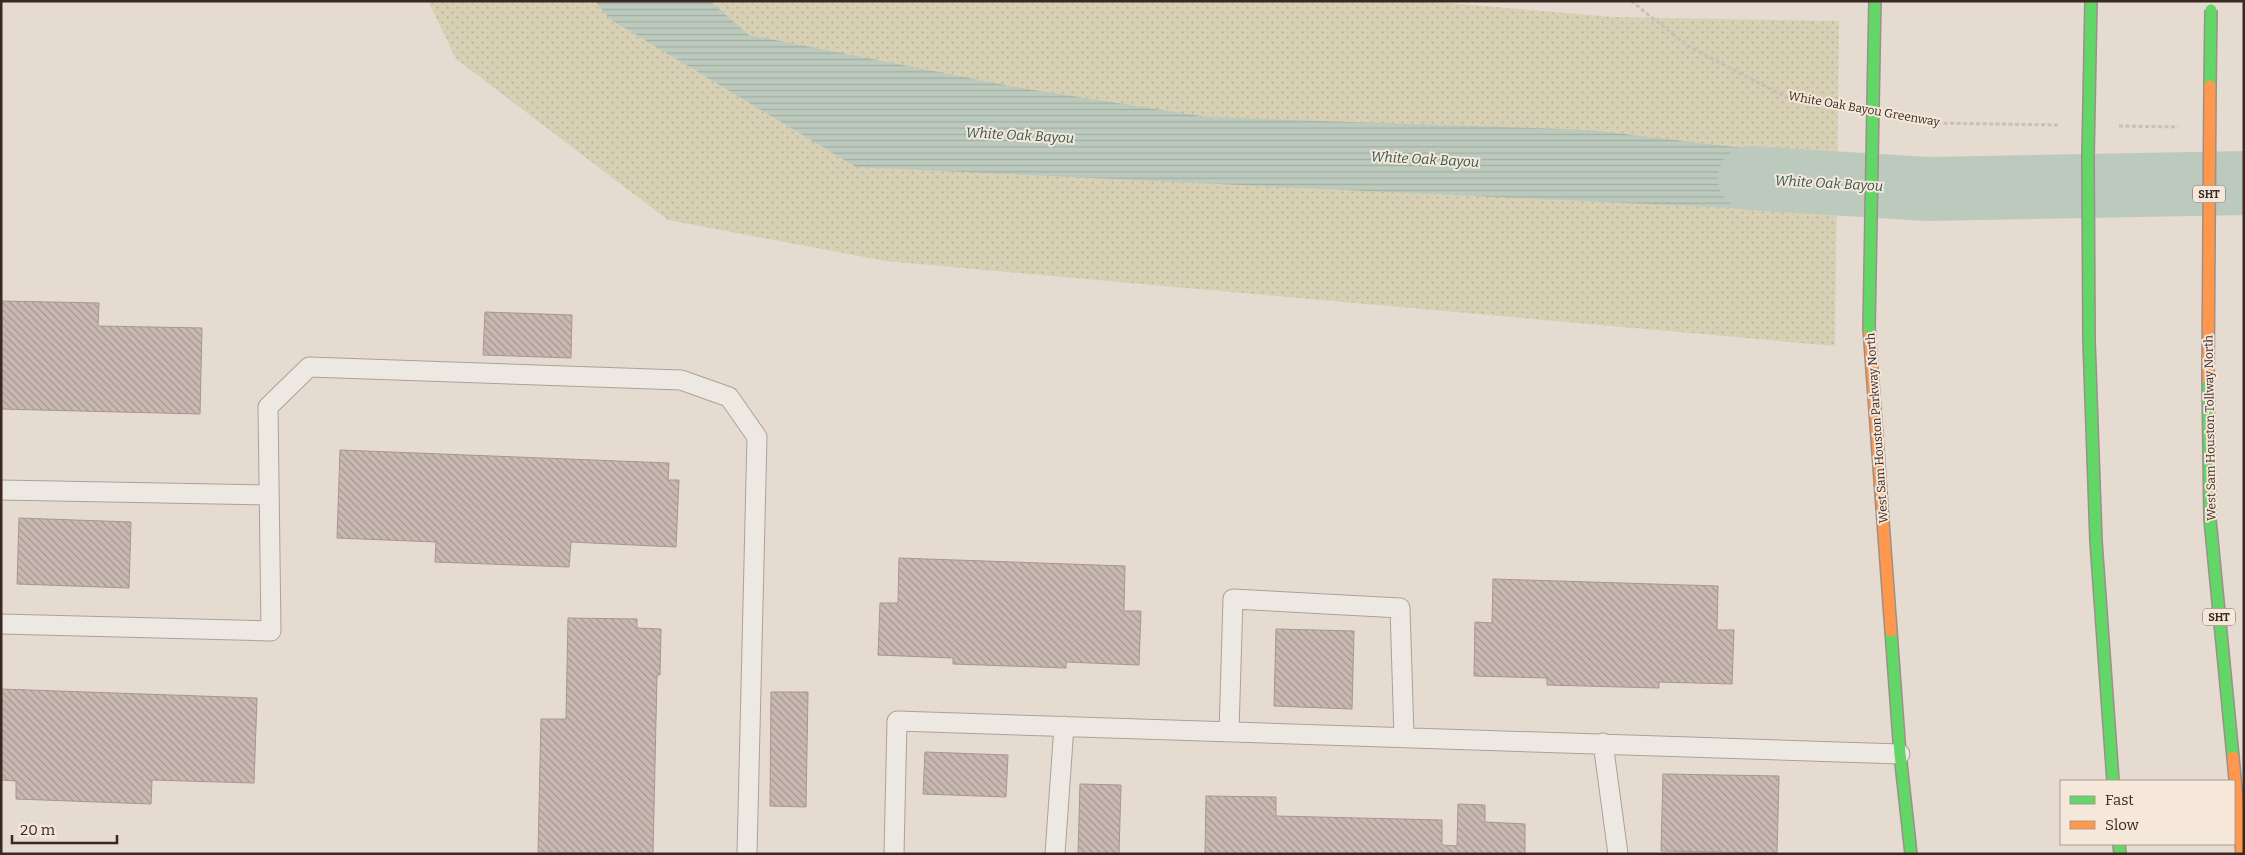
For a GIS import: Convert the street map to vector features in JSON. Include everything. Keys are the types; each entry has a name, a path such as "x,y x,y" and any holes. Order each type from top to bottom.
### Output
{"main road":[{"name":"West Sam Houston Parkway North","path":"1875,1 1869,328 1900,754 1911,854"},
{"path":"2091,1 2088,156 2089,340 2096,541 2113,780"},
{"name":"West Sam Houston Tollway North","path":"2211,5 2208,379 2210,519 2235,780"},
{"name":"West Sam Houston Tollway North","path":"2235,781 2242,854"}],"lane":[{"path":"1,624 271,631 268,407 309,367 681,380 730,397 757,437 747,854"},
{"path":"1,490 269,495"},
{"path":"1229,731 1233,599 1400,608 1404,736"},
{"path":"894,854 897,721 1404,736 1900,754"},
{"path":"1055,854 1064,726"},
{"path":"1603,743 1618,854"}],"path":[{"name":"White Oak Bayou Greenway","path":"1631,1 1688,46 1786,97 1846,107"},
{"name":"White Oak Bayou Greenway","path":"1904,118 1934,123 2060,125"},
{"path":"2118,126 2186,128"}],"shaded area":[{"path":"428,1 1425,1 1613,17 1839,21 1835,346 885,261 668,220 456,59"}],"water":[{"path":"595,1 710,1 749,35 1021,88 1207,117 1590,130 1837,159 1837,213 856,167 610,19"}],"building":[{"path":"1,301 99,303 98,326 202,328 200,414 1,409"},
{"path":"485,312 572,315 571,358 483,355"},
{"path":"340,450 669,463 668,480 679,480 676,547 571,542 569,567 435,562 436,542 337,538"},
{"path":"19,518 131,522 129,588 17,584"},
{"path":"899,558 1125,566 1124,611 1141,611 1139,665 1066,662 1066,668 953,664 953,658 878,655 880,603 898,603"},
{"path":"1493,579 1718,586 1717,630 1734,630 1732,684 1659,682 1659,688 1547,685 1547,678 1474,676 1475,622 1492,623"},
{"path":"568,618 637,619 637,628 661,629 660,675 657,675 653,854 538,852 541,719 566,719"},
{"path":"1276,629 1354,631 1352,709 1274,706"},
{"path":"1,689 257,698 254,783 152,780 151,804 16,799 16,781 1,780"},
{"path":"771,692 808,692 806,807 770,806"},
{"path":"925,752 1008,755 1006,797 923,794"},
{"path":"1663,774 1779,776 1777,853 1661,851"},
{"path":"1080,784 1121,785 1119,854 1078,854"},
{"path":"1206,796 1276,797 1276,816 1442,820 1442,845 1457,846 1458,804 1485,805 1485,822 1525,824 1525,854 1205,854"}],"waterway":[{"name":"White Oak Bayou","path":"1750,178 1927,189 2244,183"}],"traffic: fast":[{"path":"1874,50 1875,1"},
{"path":"2090,52 2091,1"},
{"path":"2210,86 2211,10"},
{"path":"1869,328 1874,50"},
{"path":"2089,340 2088,156 2090,52"},
{"path":"2089,340 2096,541 2113,780"},
{"path":"2208,379 2210,519 2233,757"},
{"path":"1891,631 1900,754 1911,854"},
{"path":"2119,845 2120,854"}],"traffic: slow":[{"path":"2208,379 2210,86"},
{"path":"1869,328 1891,631"},
{"path":"2233,757 2242,854"}]}
